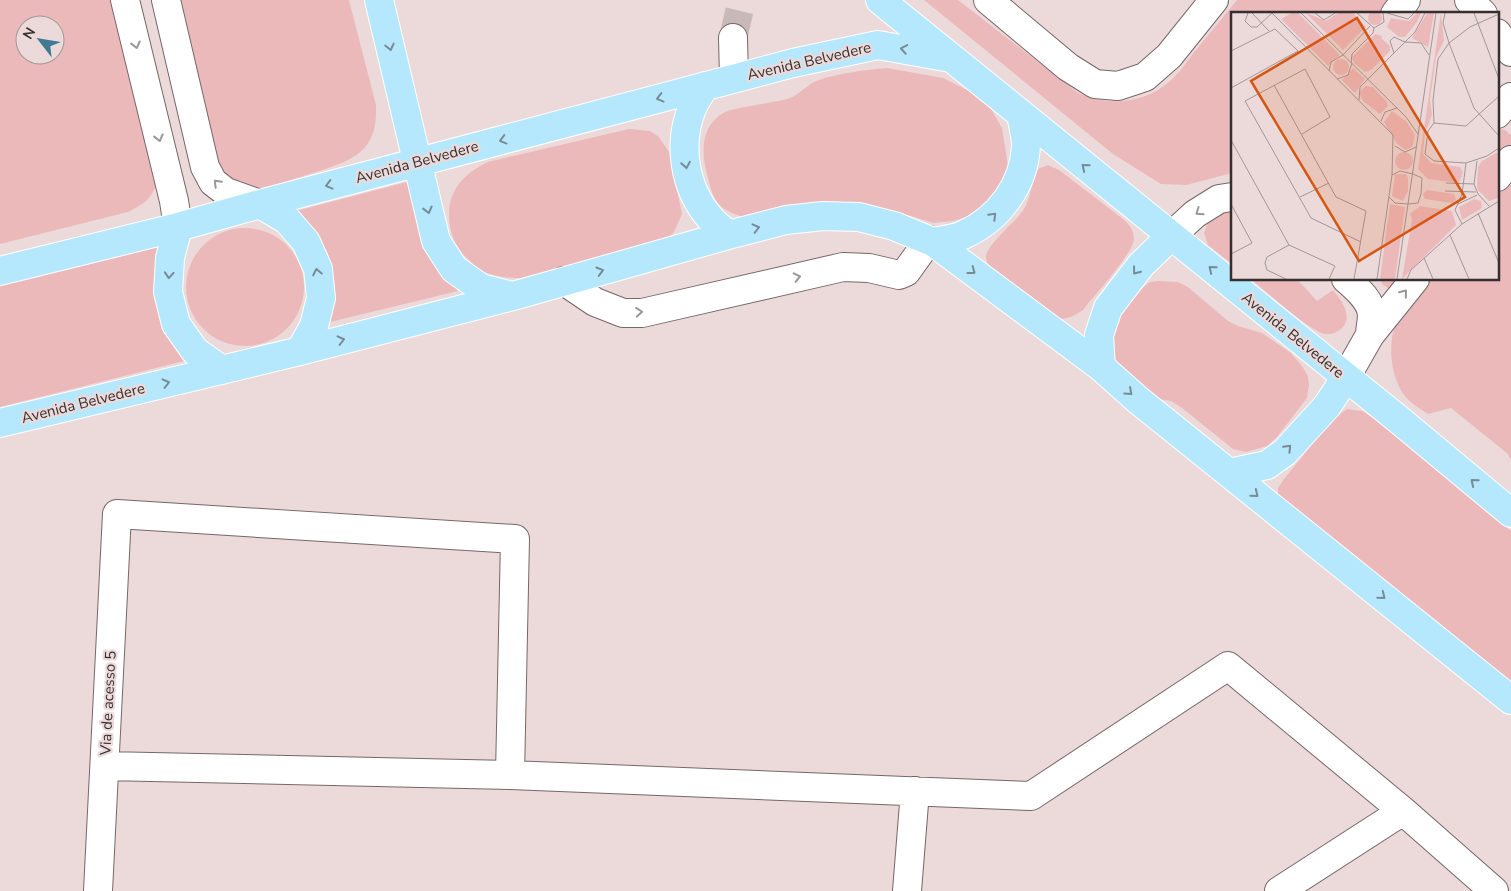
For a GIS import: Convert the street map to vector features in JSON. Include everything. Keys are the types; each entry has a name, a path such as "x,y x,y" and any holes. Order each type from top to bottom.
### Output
{"main road":[{"path":"379,0 416,163 436,241 454,269 481,288 512,296"},
{"path":"880,0 952,58"},
{"name":"Avenida Belvedere","path":"0,271 178,227 734,78 878,44 952,58 1511,513"},
{"path":"705,86 693,107 686,130 684,154 688,177 697,199 711,219 728,235"},
{"path":"931,241 962,236 988,222 1008,200 1021,174 1026,144 1021,116"},
{"path":"260,204 288,220 306,242 318,269 320,298 314,326 300,351"},
{"name":"Avenida Belvedere","path":"0,423 300,351 512,296 786,220 823,216 859,217 894,226 931,241 1101,367 1138,400 1511,700"},
{"path":"178,227 170,258 168,292 176,324 195,351 222,370"},
{"path":"1101,367 1099,335 1108,308 1140,265 1171,236"},
{"path":"1229,473 1267,465 1285,452 1327,406 1346,377"}],"street":[{"path":"125,0 174,201 178,227"},
{"path":"166,0 205,167 213,182 226,192 260,204"},
{"path":"988,0 1068,67 1095,84 1118,86 1146,77 1169,56 1214,0"},
{"path":"1397,12 1406,0"},
{"path":"1498,34 1511,52"},
{"path":"733,38 734,78"},
{"path":"1498,113 1511,97"},
{"path":"1498,176 1511,160"},
{"path":"1171,236 1195,214 1219,199 1231,198"},
{"path":"564,281 595,302 623,313 642,313 843,267 868,268 899,275 906,272 931,241"},
{"path":"1346,377 1370,335 1414,280"},
{"path":"1357,283 1372,314 1370,335"},
{"name":"Via de acesso 5","path":"98,891 117,514 515,539 510,775"},
{"path":"105,766 510,775 1031,796 1228,666 1403,811 1494,891"},
{"path":"907,891 915,791"},
{"path":"1279,891 1403,811"}],"shaded area":[{"path":"0,0 120,0 159,177 148,199 128,212 0,244"},
{"path":"174,0 349,0 376,105 376,120 369,142 354,157 344,162 266,188 257,189 232,182 213,160"},
{"path":"924,0 958,0 1077,92 1100,100 1125,101 1149,95 1170,81 1237,0 1391,0 1382,12 1231,12 1231,173 1186,185 1161,184 1113,154"},
{"path":"887,68 943,78 969,91 991,109 1002,128 1008,166 1000,185 989,201 971,216 953,221 933,223 889,211 743,217 721,207 714,197 704,157 704,140 710,125 716,118 732,110 787,99 815,81 852,72"},
{"path":"629,129 650,131 659,137 669,152 682,214 674,232 668,238 661,242 522,278 503,277 484,272 472,263 455,243 449,215 452,196 462,180 478,167 488,162"},
{"path":"1498,130 1505,130 1511,135 1511,148 1498,164"},
{"path":"1048,165 1059,170 1123,219 1131,228 1134,236 1127,254 1083,310 1071,317 1062,319 1058,319 993,270 988,265 986,259 987,252 996,240 1024,209 1038,169"},
{"path":"1511,172 1511,461 1508,454 1451,408 1428,414 1409,400 1404,395 1396,379 1391,351 1396,324 1426,280 1498,280 1498,189"},
{"path":"407,182 425,247 432,261 458,291 326,323 333,291 331,262 318,235 296,211"},
{"path":"1225,212 1231,213 1231,263 1208,245 1204,233 1212,216"},
{"path":"245,228 257,229 268,233 287,245 299,264 303,275 303,299 299,310 287,329 268,341 257,345 245,346 233,345 222,341 203,329 191,310 187,299 186,287 187,275 191,264 203,245 222,233 233,229"},
{"path":"165,242 192,359 0,407 0,283"},
{"path":"1252,280 1298,280 1317,301 1333,290 1346,310 1347,315 1345,324 1339,331 1325,334 1318,332"},
{"path":"1380,280 1404,280 1390,289 1383,285"},
{"path":"1150,282 1178,282 1188,287 1228,321 1262,333 1291,353 1302,366 1308,376 1307,398 1277,437 1267,446 1246,452 1233,449 1182,408 1171,401 1158,399 1115,366 1110,324 1141,289"},
{"path":"1347,409 1362,411 1372,417 1511,531 1511,684 1278,495 1278,488 1284,479 1332,420"}],"tunnel":[{"path":"733,38 742,0"}]}
